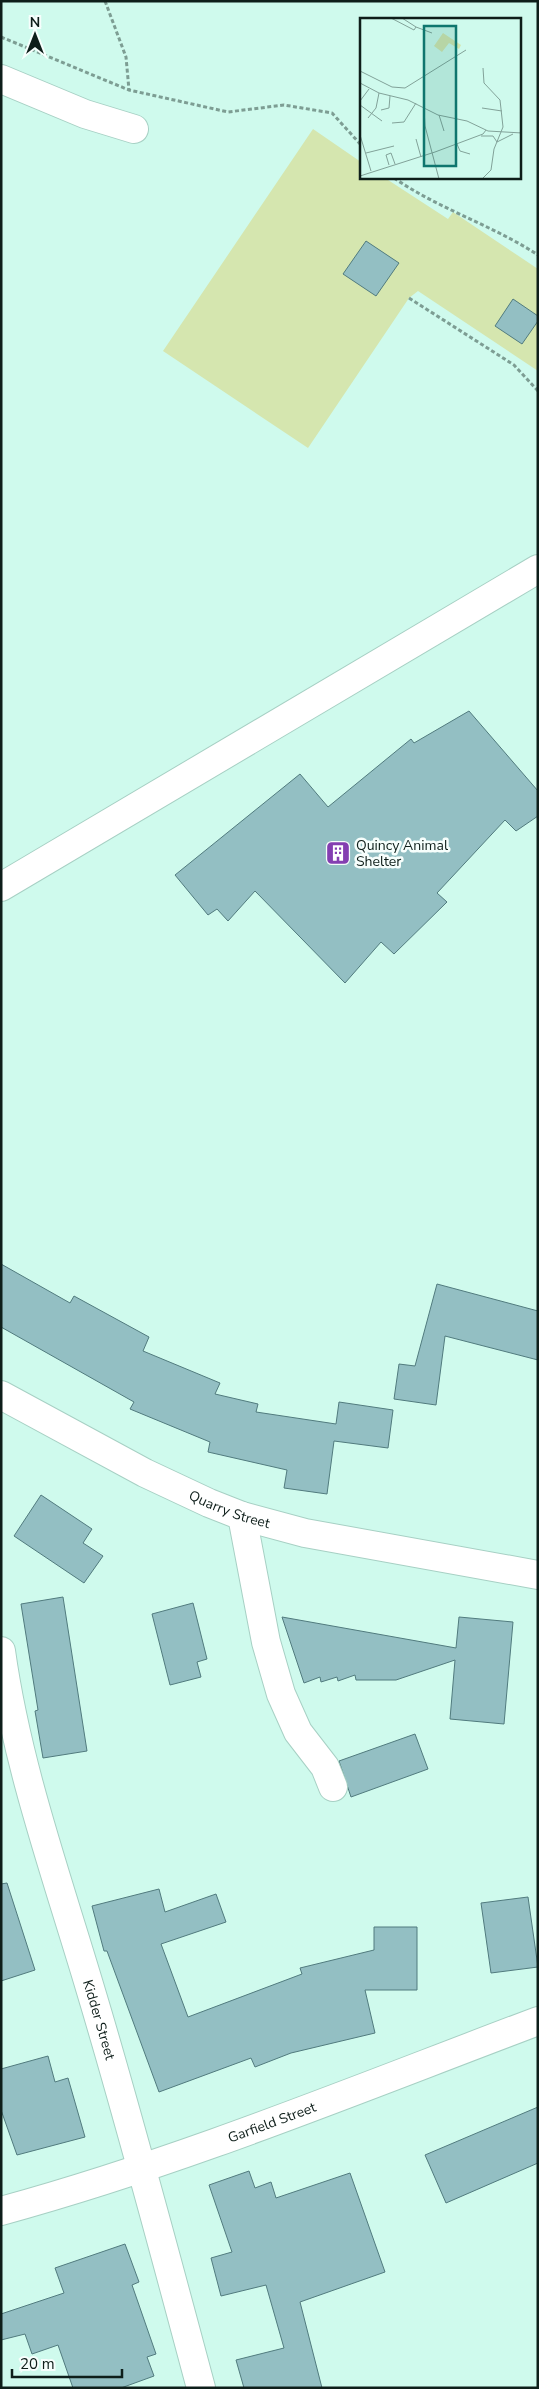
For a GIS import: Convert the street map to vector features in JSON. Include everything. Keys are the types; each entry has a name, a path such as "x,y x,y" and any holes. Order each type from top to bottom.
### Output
{"street":[{"path":"1,79 85,114 134,129"},
{"path":"1,887 538,569"},
{"name":"Quarry Street","path":"4,1403 145,1473 242,1516 305,1533 538,1575"},
{"path":"242,1516 266,1642 281,1694 298,1732 325,1767 333,1787"},
{"name":"Kidder Street","path":"1,1651 11,1709 28,1781 143,2169 201,2388"},
{"name":"Garfield Street","path":"1,2211 143,2169 538,2021"}],"path":[{"path":"104,1 126,58 129,90"},
{"path":"1,36 129,90 228,112 284,105 332,113 360,144"},
{"path":"395,179 418,195 519,242 538,255"},
{"path":"408,298 514,365 538,391"}],"green space":[{"path":"313,129 360,161 360,179 387,179 448,219 453,212 538,269 538,371 418,291 409,298 308,448 163,351"}],"building":[{"path":"366,241 399,263 376,296 343,274"},
{"path":"513,299 538,316 538,321 522,344 495,326"},
{"name":"Quincy Animal Shelter","path":"469,711 538,791 538,816 516,831 505,820 437,893 447,902 394,954 381,942 345,983 255,891 228,921 217,909 208,915 175,875 300,774 328,807 411,739 414,743"},
{"path":"1,1264 70,1303 74,1296 149,1337 143,1351 220,1383 215,1394 258,1404 256,1412 336,1424 339,1402 393,1410 388,1448 334,1441 327,1494 284,1488 287,1470 208,1452 210,1442 130,1409 134,1402 1,1327"},
{"path":"437,1284 538,1311 538,1360 445,1336 436,1405 394,1399 399,1364 415,1366"},
{"path":"41,1495 92,1529 83,1543 103,1556 84,1583 14,1536"},
{"path":"63,1597 87,1751 43,1758 35,1711 38,1710 21,1604"},
{"path":"193,1603 207,1659 197,1662 201,1677 170,1685 152,1614"},
{"path":"282,1617 456,1648 459,1617 513,1622 504,1724 450,1719 455,1660 396,1680 356,1680 355,1675 338,1681 337,1677 321,1682 320,1677 304,1683"},
{"path":"415,1734 428,1769 351,1797 339,1761"},
{"path":"7,1883 35,1970 1,1981 1,1884"},
{"path":"159,1889 165,1912 216,1894 226,1922 161,1944 188,2017 302,1974 300,1968 374,1950 374,1927 417,1927 417,1990 365,1990 375,2033 291,2053 255,2067 251,2058 159,2092 107,1951 104,1951 92,1906"},
{"path":"528,1897 538,1967 491,1973 481,1903"},
{"path":"48,2056 55,2082 68,2078 85,2137 17,2155 1,2110 1,2069"},
{"path":"538,2107 538,2163 446,2203 425,2155"},
{"path":"249,2171 255,2188 271,2182 276,2198 350,2173 385,2272 300,2302 322,2388 244,2388 236,2360 284,2348 266,2285 221,2296 211,2258 232,2252 209,2185"},
{"path":"125,2244 139,2282 132,2285 156,2354 147,2357 154,2376 121,2388 73,2388 58,2345 32,2354 25,2334 1,2340 1,2314 64,2293 55,2268"}],"place":[{"name":"Quincy Animal Shelter","path":"338,853"}]}
